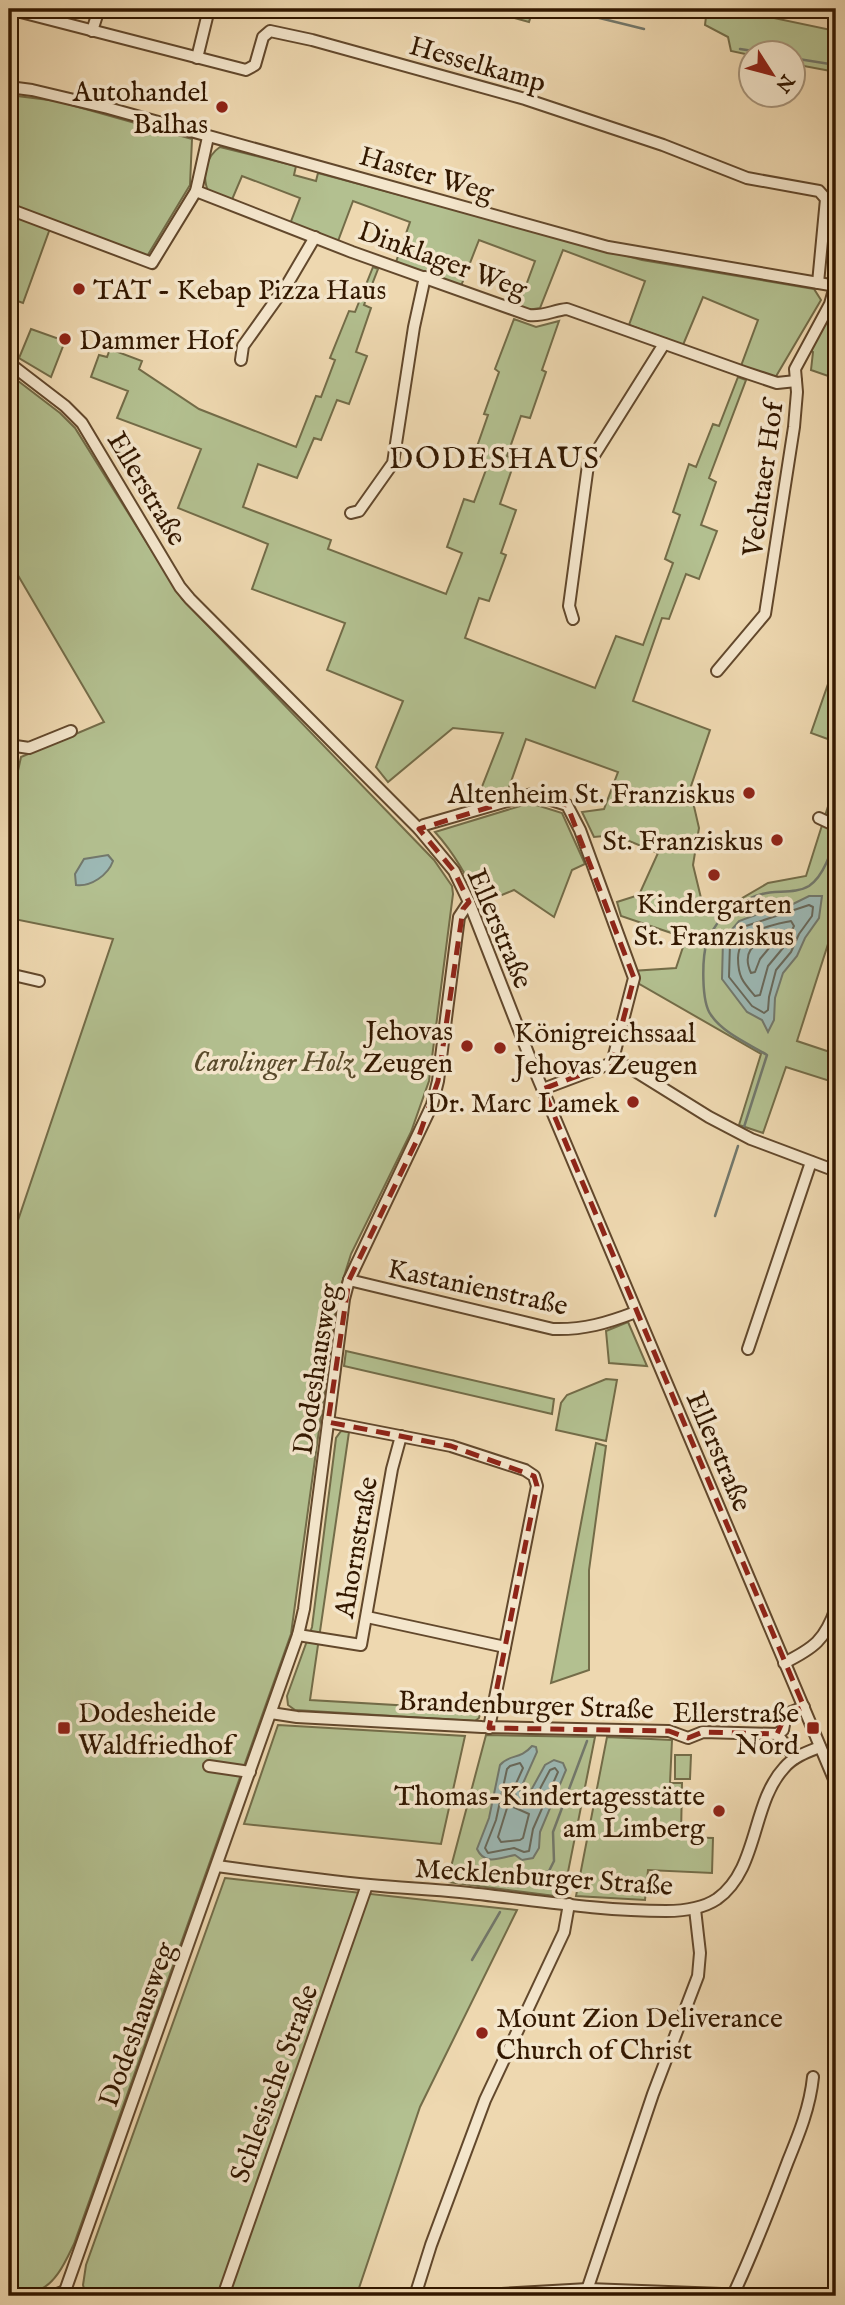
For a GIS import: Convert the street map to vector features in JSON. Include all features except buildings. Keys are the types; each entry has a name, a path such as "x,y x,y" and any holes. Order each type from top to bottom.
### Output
{"street":[{"name":"Hesselkamp","path":"9,9 246,70 255,65 263,37 271,31 312,40 525,99 663,145 747,178 819,191 826,199 818,283"},
{"path":"92,32 99,9"},
{"path":"197,58 209,9"},
{"name":"Haster Weg","path":"9,88 32,90 69,99 608,247 836,286"},
{"path":"9,209 152,263 196,191 208,137"},
{"name":"Dinklager Weg","path":"196,191 529,315 567,309 777,383 796,381"},
{"path":"241,360 243,346 288,283 315,237"},
{"path":"351,513 359,511 393,463 414,327 425,277"},
{"name":"Vechtaer Hof","path":"717,671 765,614 793,427 796,381 794,369 830,304 836,286"},
{"path":"573,619 569,606 588,465 664,344"},
{"name":"Ellerstraße","path":"9,362 65,406 82,423 180,587 190,599 419,830 454,871 470,902 543,1089 836,1784"},
{"path":"9,745 29,748 71,731"},
{"path":"419,830 424,825 532,794 567,804 580,830 634,978 612,1063"},
{"path":"819,818 835,825"},
{"name":"Dodeshausweg","path":"70,2294 298,1635 304,1609 344,1299 349,1280 432,1105 438,1081 459,918 470,902"},
{"path":"9,974 39,981"},
{"path":"543,1089 612,1063 627,1066 709,1117 751,1139 836,1171"},
{"path":"748,1349 811,1162"},
{"name":"Kastanienstraße","path":"349,1280 553,1329 578,1330 597,1327 636,1312"},
{"path":"328,1422 451,1446 525,1470 534,1476 537,1486 489,1727"},
{"name":"Ahornstraße","path":"298,1635 361,1646 392,1469 401,1436"},
{"path":"784,1663 817,1645 836,1608"},
{"path":"367,1617 505,1647"},
{"path":"795,1758 777,1734 783,1730 786,1714 804,1707"},
{"name":"Brandenburger Straße","path":"271,1713 297,1717 489,1727 669,1731 688,1738 703,1732 777,1734"},
{"name":"Mecklenburger Straße","path":"217,1867 367,1885 569,1904 666,1911 695,1909 717,1899 734,1882 770,1788 784,1767 795,1758 820,1746"},
{"path":"209,1766 250,1772"},
{"name":"Schlesische Straße","path":"223,2296 367,1885"},
{"path":"415,2296 485,2100 564,1932 569,1904"},
{"path":"587,2293 653,2094 698,1976 700,1952 695,1909"},
{"path":"734,2293 762,2233 798,2135 811,2096 813,2077"},
{"path":"466,2296 587,2293 734,2293 775,2296"},
{"path":"52,2296 70,2294"}],"highlighted area":[{"path":"532,794 567,805 634,978 612,1063 543,1089 804,1707 786,1714 777,1734 703,1732 688,1738 669,1731 489,1728 537,1486 534,1476 451,1446 328,1422 349,1280 419,1136 438,1081 463,909 469,902 454,871 419,829"}],"green space":[{"path":"482,9 533,9 529,22"},
{"path":"707,9 731,9 836,31 836,72 806,66 806,38 736,38 736,52 731,51 728,37 705,25"},
{"path":"9,95 57,101 192,139 190,185 146,258 52,223 23,303 9,298"},
{"path":"220,147 296,166 294,175 316,181 318,173 642,260 814,289 821,300 775,378 741,366 758,320 703,297 683,345 629,325 645,281 563,250 540,308 528,310 518,307 535,261 479,240 461,286 396,262 410,222 353,201 338,241 290,224 300,198 242,176 231,202 209,193 205,180 206,167 211,156"},
{"path":"373,267 378,269 364,305 371,308 356,352 367,356 349,404 337,400 321,440 314,438 297,478 258,464 243,507 331,540 328,549 446,594 462,553 447,547 464,499 474,502 487,467 472,461 488,415 484,414 499,372 495,369 514,319 536,327 559,321 542,370 546,372 530,418 521,416 507,456 515,460 500,504 516,510 501,553 506,555 489,601 479,598 465,638 595,688 616,636 643,645 673,563 665,559 680,515 673,512 689,464 696,467 713,424 719,426 738,377 746,380 709,478 716,482 701,525 717,531 699,579 686,574 669,619 662,618 633,701 710,730 690,789 699,828 693,865 701,898 718,912 768,883 806,876 836,781 836,919 797,1041 836,1054 836,1083 786,1067 763,1133 739,1125 761,1054 636,982 632,971 676,968 686,938 621,916 617,902 639,895 658,853 615,835 594,837 582,812 604,809 618,772 526,739 507,793 486,800 478,797 503,733 453,728 388,782 376,767 403,701 327,670 345,623 252,589 268,544 178,508 201,449 117,418 128,391 91,377 99,355 107,357 110,349 142,361 139,369 199,409 296,447 316,396 321,397 335,360 330,358 349,311 355,312"},
{"path":"836,303 836,361 831,377 811,370 813,352 810,350"},
{"path":"31,329 65,341 51,377 19,358"},
{"name":"Carolinger Holz","path":"9,374 60,413 75,428 182,599 434,860 452,886 453,894 429,1081 411,1132 351,1254 337,1299 291,1634 74,2244 50,2283 31,2291 9,2288 9,1247 113,939 9,918 9,812 21,757 104,722 9,560"},
{"path":"836,661 836,742 811,733"},
{"path":"530,803 562,813 585,864 572,870 554,917 514,890 480,904 460,866 435,832"},
{"path":"628,1322 647,1366 609,1363 606,1331"},
{"path":"346,1351 554,1399 552,1414 344,1366"},
{"path":"606,1379 617,1380 606,1441 556,1430 561,1403 567,1395"},
{"path":"341,1431 349,1432 310,1700 481,1710 475,1721 295,1710 288,1705 287,1696 312,1627 336,1438"},
{"path":"596,1443 606,1446 589,1570 589,1670 551,1683"},
{"path":"278,1725 465,1736 441,1844 244,1824"},
{"path":"486,1735 595,1737 563,1897 447,1882"},
{"path":"607,1737 672,1740 670,1783 682,1783 681,1837 713,1838 712,1873 648,1870 645,1900 576,1896"},
{"path":"675,1755 691,1755 690,1779 675,1779"},
{"path":"225,1878 517,1910 420,2107 359,2288 91,2296 85,2292 83,2285 86,2265"}],"water":[{"path":"108,855 113,861 103,875 93,882 76,885 75,874 84,859"},
{"path":"809,896 822,896 819,918 797,956 783,973 775,998 774,1020 768,1032 762,1020 747,1012 722,979 723,940 739,921 791,905"},
{"path":"532,1746 536,1747 537,1752 520,1790 521,1794 529,1794 545,1765 554,1760 563,1763 566,1770 540,1832 539,1848 533,1858 522,1860 515,1855 493,1860 484,1858 477,1849 489,1818 500,1765"}],"waterway":[{"path":"563,9 644,29"},
{"path":"806,60 836,65"},
{"path":"9,790 17,750"},
{"path":"744,1127 767,1055 729,1033 711,1015 705,1000 703,979 707,942 721,919 743,902 762,894 798,890 814,882 823,870 836,835"},
{"path":"715,1216 738,1146"},
{"path":"518,1887 549,1871 554,1861 553,1832 587,1741"},
{"path":"472,1960 500,1912"}],"place":[{"name":"Autohandel Balhas","path":"222,107"},
{"name":"TAT - Kebap Pizza Haus","path":"79,289"},
{"name":"Dammer Hof","path":"65,339"},
{"name":"Altenheim St. Franziskus","path":"749,793"},
{"name":"St. Franziskus","path":"777,840"},
{"name":"Kindergarten St. Franziskus","path":"714,875"},
{"name":"Jehovas Zeugen","path":"467,1046"},
{"name":"Königreichssaal Jehovas Zeugen","path":"500,1048"},
{"name":"Dr. Marc Lamek","path":"633,1102"},
{"name":"Dodesheide Waldfriedhof","path":"64,1728"},
{"name":"Ellerstraße Nord","path":"813,1728"},
{"name":"Thomas-Kindertagesstätte am Limberg","path":"719,1811"},
{"name":"Mount Zion Deliverance Church of Christ","path":"482,2033"}],"district":[{"name":"DODESHAUS","path":"495,458"}]}
